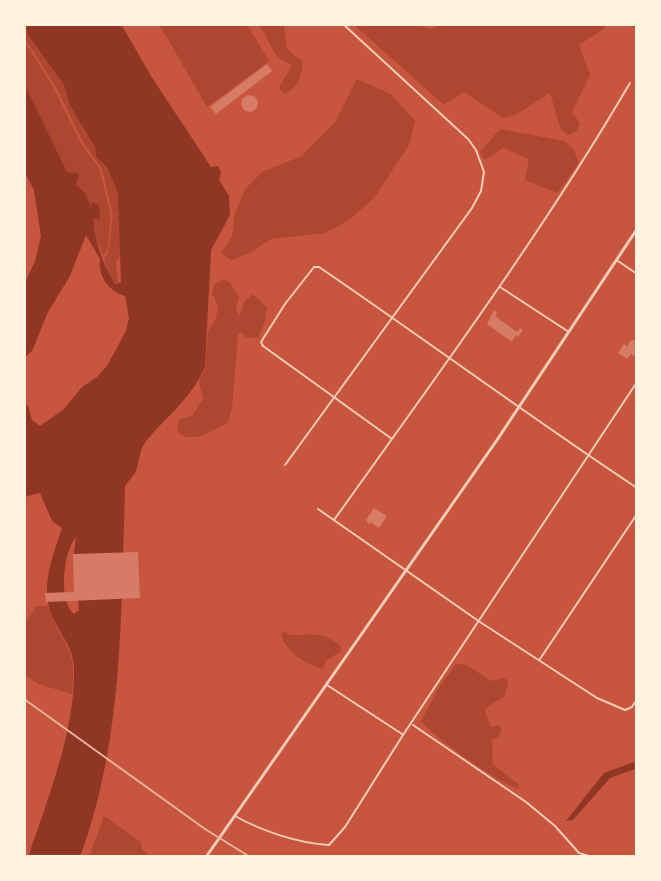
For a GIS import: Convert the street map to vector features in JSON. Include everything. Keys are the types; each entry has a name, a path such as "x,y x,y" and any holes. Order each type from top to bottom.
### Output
{"street":[{"path":"285,465 478,200 484,172 468,139 343,24"},
{"path":"334,520 500,287 630,83"},
{"path":"206,857 519,408 637,229"},
{"path":"616,260 637,274"},
{"path":"392,439 261,342 310,270 319,267 637,488"},
{"path":"500,287 570,333"},
{"path":"235,816 277,833 329,845 345,827 637,382"},
{"path":"318,509 480,622 597,698 625,710 632,707 637,699"},
{"path":"540,660 637,514"},
{"path":"327,685 403,735"},
{"path":"412,724 526,802 555,826 579,853 592,857"}],"shaded area":[{"path":"24,24 121,24 211,167 218,166 221,172 219,180 229,196 230,215 211,250 205,366 187,397 146,441 136,471 125,486 121,627 113,720 105,767 80,857 28,857 66,739 74,667 70,649 55,622 48,599 48,575 62,528 52,521 40,493 24,497 24,403 32,420 40,426 64,409 82,387 107,366 126,331 129,318 125,296 114,291 106,282 100,259 86,235 70,276 48,312 32,351 24,358 24,285 35,261 41,236 34,190 24,171 24,83 67,172 79,174 76,185 85,193 91,207 92,202 99,205 100,220 94,218 93,224 97,242 112,280 116,284 121,282 118,193 107,167 96,157 95,147 70,106 64,85 28,35","holes":["76,537 74,553 79,610 74,614 66,599 64,576 68,554"]},
{"path":"159,24 247,24 269,61 207,107"},
{"path":"259,24 284,24 287,49 302,61 298,81 284,94 279,88 292,65 277,57"},
{"path":"353,24 417,24 430,29 442,24 605,24 605,28 579,45 590,75 572,112 580,123 577,131 568,135 561,130 550,93 522,111 503,118 464,92 444,105"},
{"path":"24,29 64,85 70,106 95,147 96,157 107,167 118,193 121,221 120,256 116,262 118,283 109,280 104,258 108,254 113,215 102,169 84,144 57,89 24,37"},
{"path":"24,41 52,85 82,145 99,168 111,216 107,252 103,255 93,228 94,218 100,220 99,205 92,202 91,209 76,185 78,176 67,172 24,83"},
{"path":"357,79 391,94 415,121 409,145 374,198 349,220 325,233 271,239 248,254 231,260 221,253 232,237 235,212 246,188 262,172 302,156 335,122"},
{"path":"500,129 564,141 573,148 579,163 557,193 525,180 529,159 503,148 485,160 480,152"},
{"path":"223,279 230,282 239,298 236,307 238,316 244,302 253,294 267,307 265,321 259,337 246,338 241,332 238,334 232,409 228,422 202,436 189,437 177,431 179,419 192,416 203,399 199,381 205,368 208,332 216,318 218,306 212,293 215,284"},
{"path":"36,606 48,606 67,647 73,665 72,694 38,684 24,674 24,626"},
{"path":"284,631 289,635 330,638 341,647 340,652 327,660 322,669 316,667 291,651 283,640 281,634"},
{"path":"456,664 467,665 491,681 504,678 508,681 505,696 486,708 485,712 491,727 498,725 502,730 499,737 492,740 493,764 518,784 519,789 468,760 421,721"},
{"path":"634,762 635,769 610,778 573,820 566,821 604,773"},
{"path":"104,816 141,842 142,849 151,857 89,857"}],"building":[{"path":"267,64 272,71 216,114 210,107"},
{"path":"248,95 258,101 257,108 251,112 245,111 241,105 242,99"},
{"path":"494,310 497,313 495,316 517,332 520,328 523,330 512,342 487,324"},
{"path":"632,339 637,343 637,358 631,354 627,359 618,353"},
{"path":"374,508 387,516 379,528 370,522 369,525 366,520"},
{"path":"138,552 140,598 46,602 45,593 74,592 73,554"}],"railway":[{"path":"24,699 205,829 250,857"}]}
